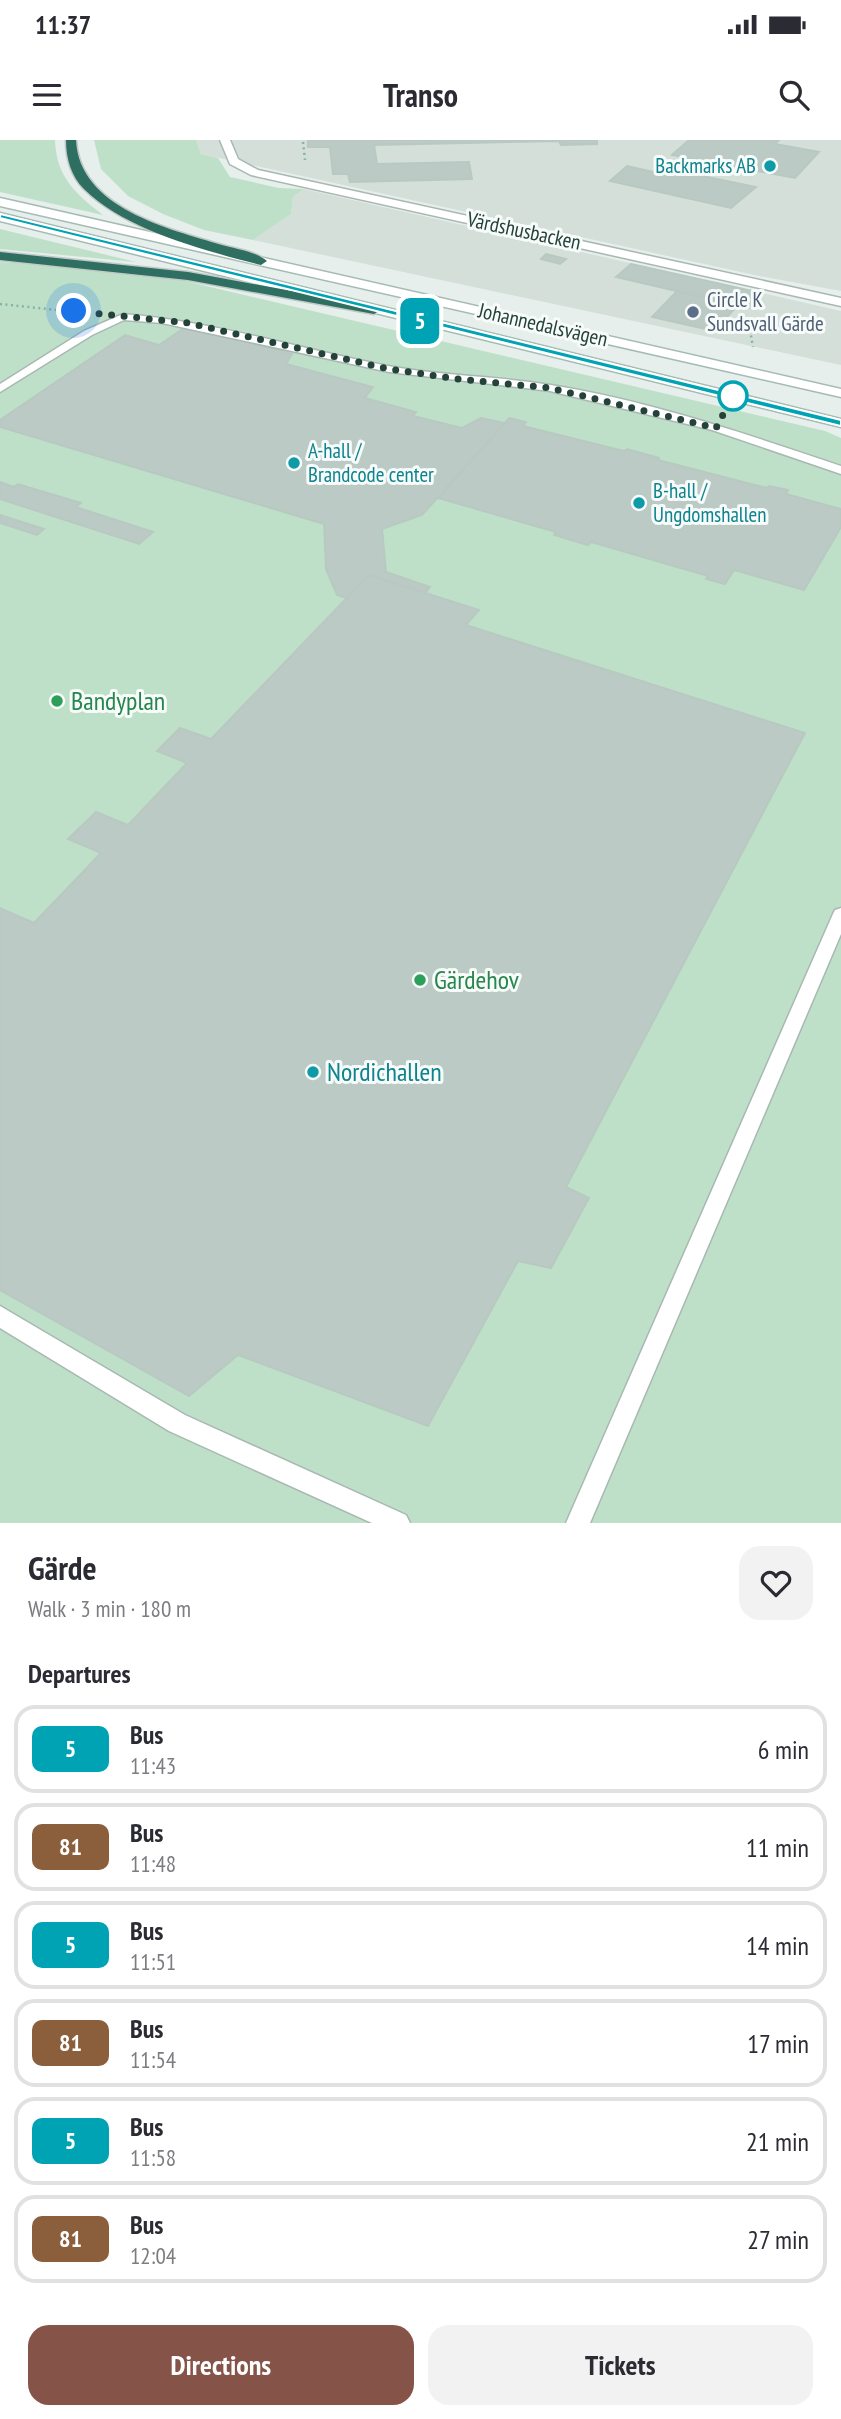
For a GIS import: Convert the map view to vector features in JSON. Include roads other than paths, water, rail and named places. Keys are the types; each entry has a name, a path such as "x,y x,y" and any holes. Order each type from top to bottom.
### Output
{"highway":[{"path":"71,140 75,168 97,196 141,223 261,261"},
{"path":"0,256 188,276 374,310"}],"main road":[{"name":"Värdshusbacken","path":"225,140 233,162 240,168 255,173 841,302"},
{"name":"Johannedalsvägen","path":"0,202 841,393"},
{"name":"Johannedalsvägen","path":"0,217 841,423"}],"lane":[{"path":"0,389 88,332 123,317 188,323 389,369 550,388 716,428 841,470"},
{"path":"578,1523 841,914"},
{"path":"0,1316 177,1423 398,1523"}],"place":[{"name":"Backmarks AB","path":"770,166"},
{"name":"Circle K Sundsvall Gärde","path":"693,312"},
{"name":"A-hall / Brandcode center","path":"294,463"},
{"name":"B-hall / Ungdomshallen","path":"639,503"},
{"name":"Bandyplan","path":"57,701"},
{"name":"Gärdehov","path":"420,980"},
{"name":"Nordichallen","path":"313,1072"}]}
